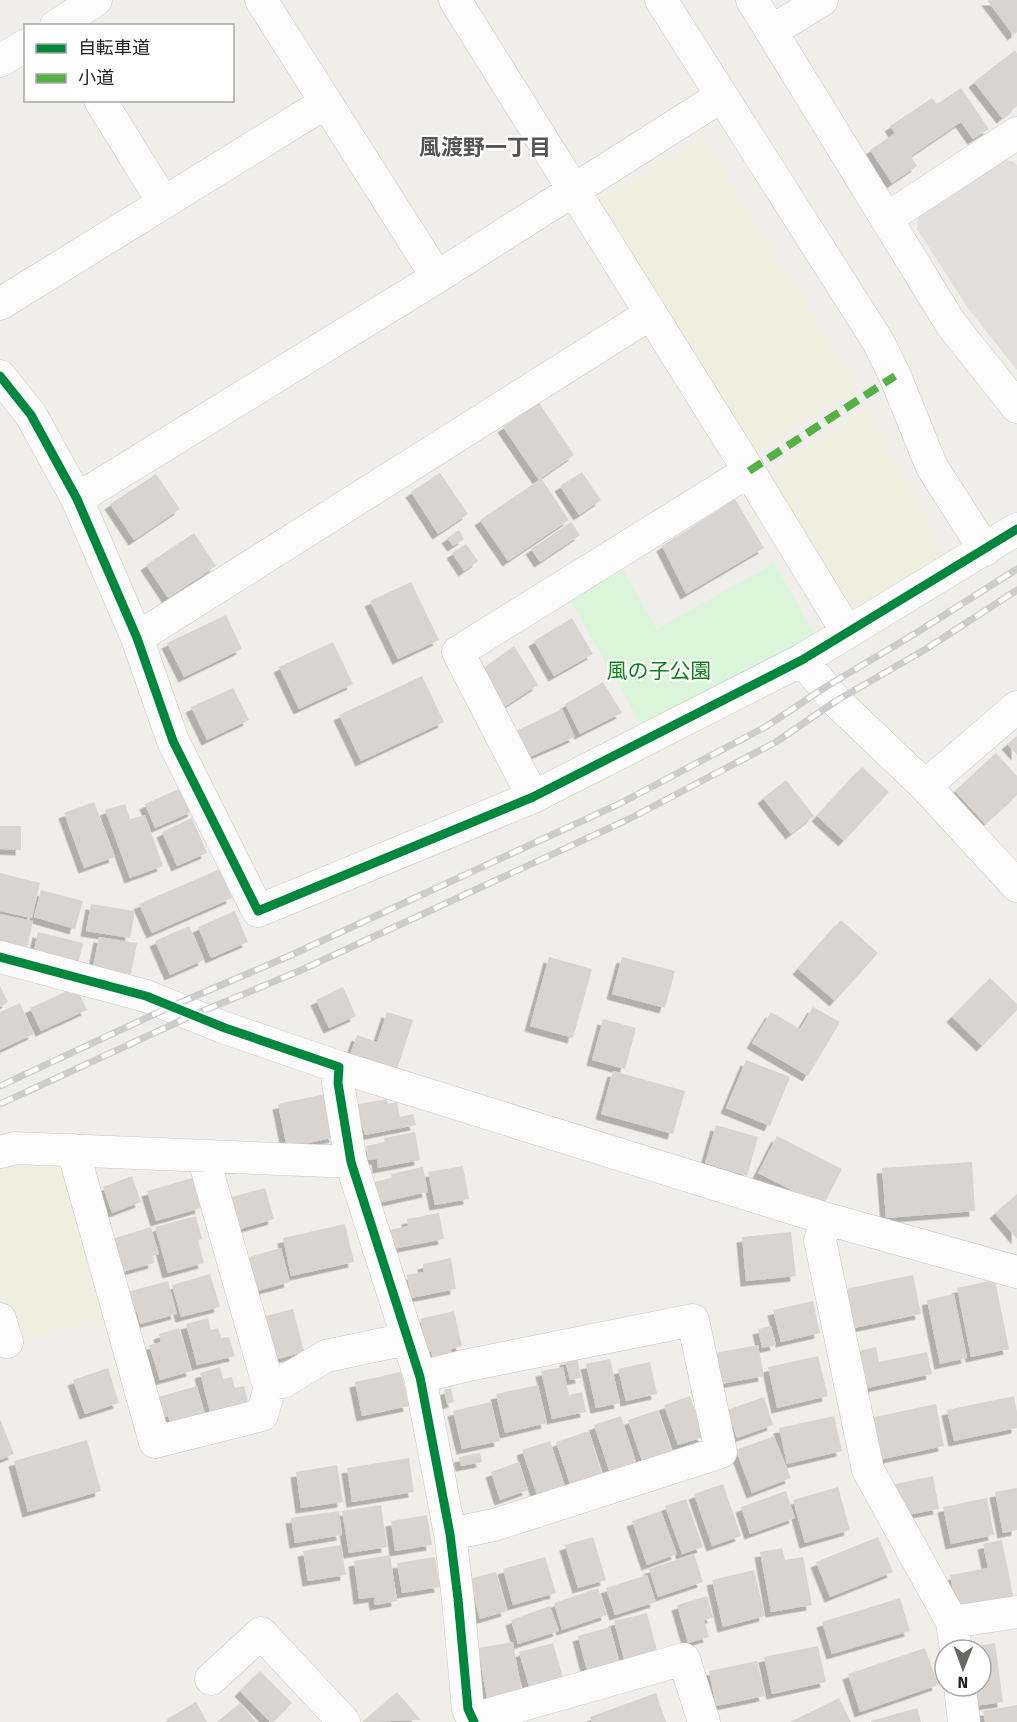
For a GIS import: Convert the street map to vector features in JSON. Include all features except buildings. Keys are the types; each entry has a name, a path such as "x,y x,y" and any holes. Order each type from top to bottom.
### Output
{"street":[{"path":"59,24 96,0"},
{"path":"261,0 437,277"},
{"path":"455,0 847,632"},
{"path":"661,0 879,343 932,467 985,550"},
{"path":"752,0 951,324 1017,407"},
{"path":"772,31 822,0"},
{"path":"0,62 24,46"},
{"path":"77,499 437,277 720,96"},
{"path":"101,102 163,202"},
{"path":"0,304 325,103"},
{"path":"886,219 1015,138"},
{"path":"137,638 650,315"},
{"path":"0,376 31,415 77,499 137,638 173,741 258,911 533,797 802,660 1017,529"},
{"path":"533,797 458,652 749,471"},
{"path":"802,660 836,701 925,786 1017,886"},
{"path":"925,786 1017,707"},
{"path":"0,957 146,996 225,1028 339,1067 827,1219 1017,1272"},
{"path":"339,1067 338,1083 351,1162 420,1377 450,1534 458,1599 466,1718 684,1659 704,1722"},
{"path":"0,1152 15,1148 351,1162"},
{"path":"73,1150 155,1442 262,1415 271,1383"},
{"path":"203,1155 266,1377 271,1383"},
{"path":"827,1219 820,1240 868,1470 954,1636 1017,1612"},
{"path":"420,1377 693,1320 721,1452 494,1525 450,1534"},
{"path":"271,1383 283,1382 326,1356 407,1339"},
{"path":"211,1679 261,1634 344,1722"},
{"path":"961,1698 964,1722"}],"green space":[{"path":"702,137 858,388 745,458 591,204"},
{"path":"868,408 948,559 847,617 760,480"},
{"name":"風の子公園","path":"774,563 815,635 643,728 570,600 623,570 657,629"},
{"path":"56,1160 67,1169 110,1318 17,1342 0,1282 0,1164"}],"shaded area":[{"path":"999,158 1017,165 1017,370 968,308 917,229 918,215"}],"railway":[{"path":"0,1086 621,803 767,726 824,688 1017,569"},
{"path":"0,1104 193,1015 297,972 629,819 776,742 836,701 926,649 1017,590"}],"marked path":[{"path":"749,471 895,376"}],"cycle path":[{"path":"0,376 31,415 77,499 137,638 173,741 258,911 533,797 802,660 1017,529"},
{"path":"0,957 146,996 225,1028 339,1067 338,1083 351,1162 420,1377 450,1534 468,1709 474,1722"}],"district":[{"name":"風渡野一丁目","path":"485,147"}]}
